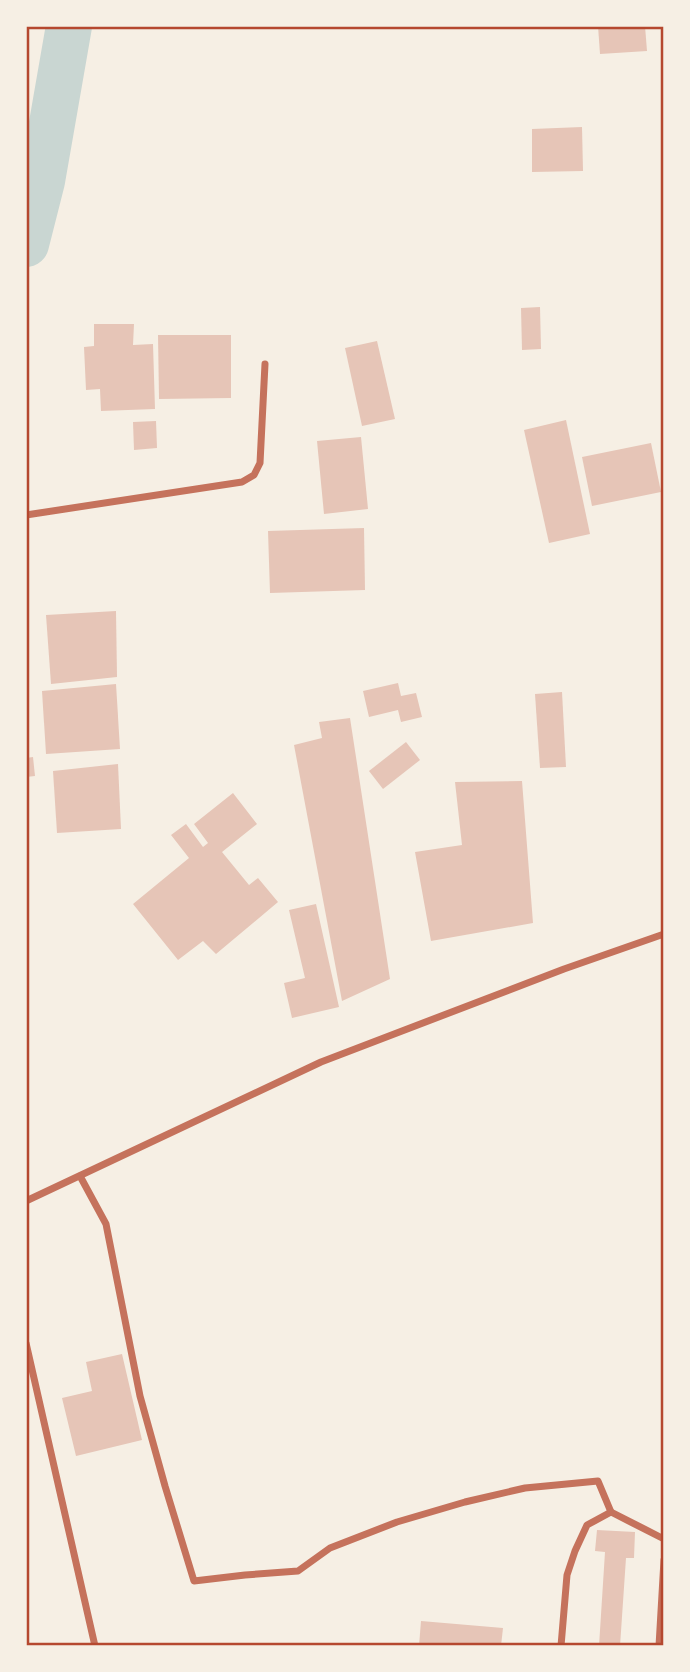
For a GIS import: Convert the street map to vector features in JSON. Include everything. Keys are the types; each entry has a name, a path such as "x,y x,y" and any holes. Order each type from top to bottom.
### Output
{"street":[{"path":"26,515 242,481 254,475 260,463 265,364"},
{"path":"26,1201 321,1062 564,969 664,934"},
{"path":"80,1175 106,1224 141,1396 194,1581 298,1571 330,1548 397,1522 525,1488 598,1481 611,1512 664,1539"},
{"path":"26,1343 95,1646"},
{"path":"561,1646 567,1575 575,1551 587,1525 611,1512"},
{"path":"659,1646 664,1560"}],"building":[{"path":"598,26 645,26 647,51 600,54"},
{"path":"582,127 583,171 532,172 532,129"},
{"path":"540,307 541,349 522,350 521,308"},
{"path":"94,324 134,324 133,345 153,344 155,409 101,411 100,389 86,390 84,347 94,346"},
{"path":"158,335 231,335 231,398 159,399"},
{"path":"377,341 395,419 362,426 345,348"},
{"path":"566,420 590,534 549,543 524,430"},
{"path":"156,421 157,448 134,450 133,422"},
{"path":"361,437 368,509 324,514 317,441"},
{"path":"651,443 661,492 592,506 582,457"},
{"path":"364,528 365,590 270,593 268,531"},
{"path":"116,611 117,677 51,684 46,615"},
{"path":"398,683 401,696 416,693 422,717 401,722 398,710 369,717 363,691"},
{"path":"116,684 120,749 46,754 42,691"},
{"path":"562,692 566,767 540,768 535,694"},
{"path":"350,718 390,979 342,1001 294,745 322,738 319,722"},
{"path":"406,742 420,760 383,789 369,771"},
{"path":"33,757 35,776 26,777 26,758"},
{"path":"118,764 121,829 57,833 53,771"},
{"path":"522,781 533,923 431,941 415,852 462,845 455,782"},
{"path":"233,793 257,824 222,852 249,885 258,878 278,902 216,954 203,941 178,960 133,904 189,858 171,835 186,824 203,847 208,843 194,824"},
{"path":"316,904 339,1007 292,1018 284,983 305,978 289,910"},
{"path":"122,1354 142,1440 76,1456 62,1398 92,1391 86,1362"},
{"path":"597,1530 635,1532 634,1558 626,1558 620,1646 599,1646 605,1552 595,1551"},
{"path":"421,1621 503,1628 501,1646 419,1646"}],"waterway":[{"path":"26,244 42,181 69,26"}]}
